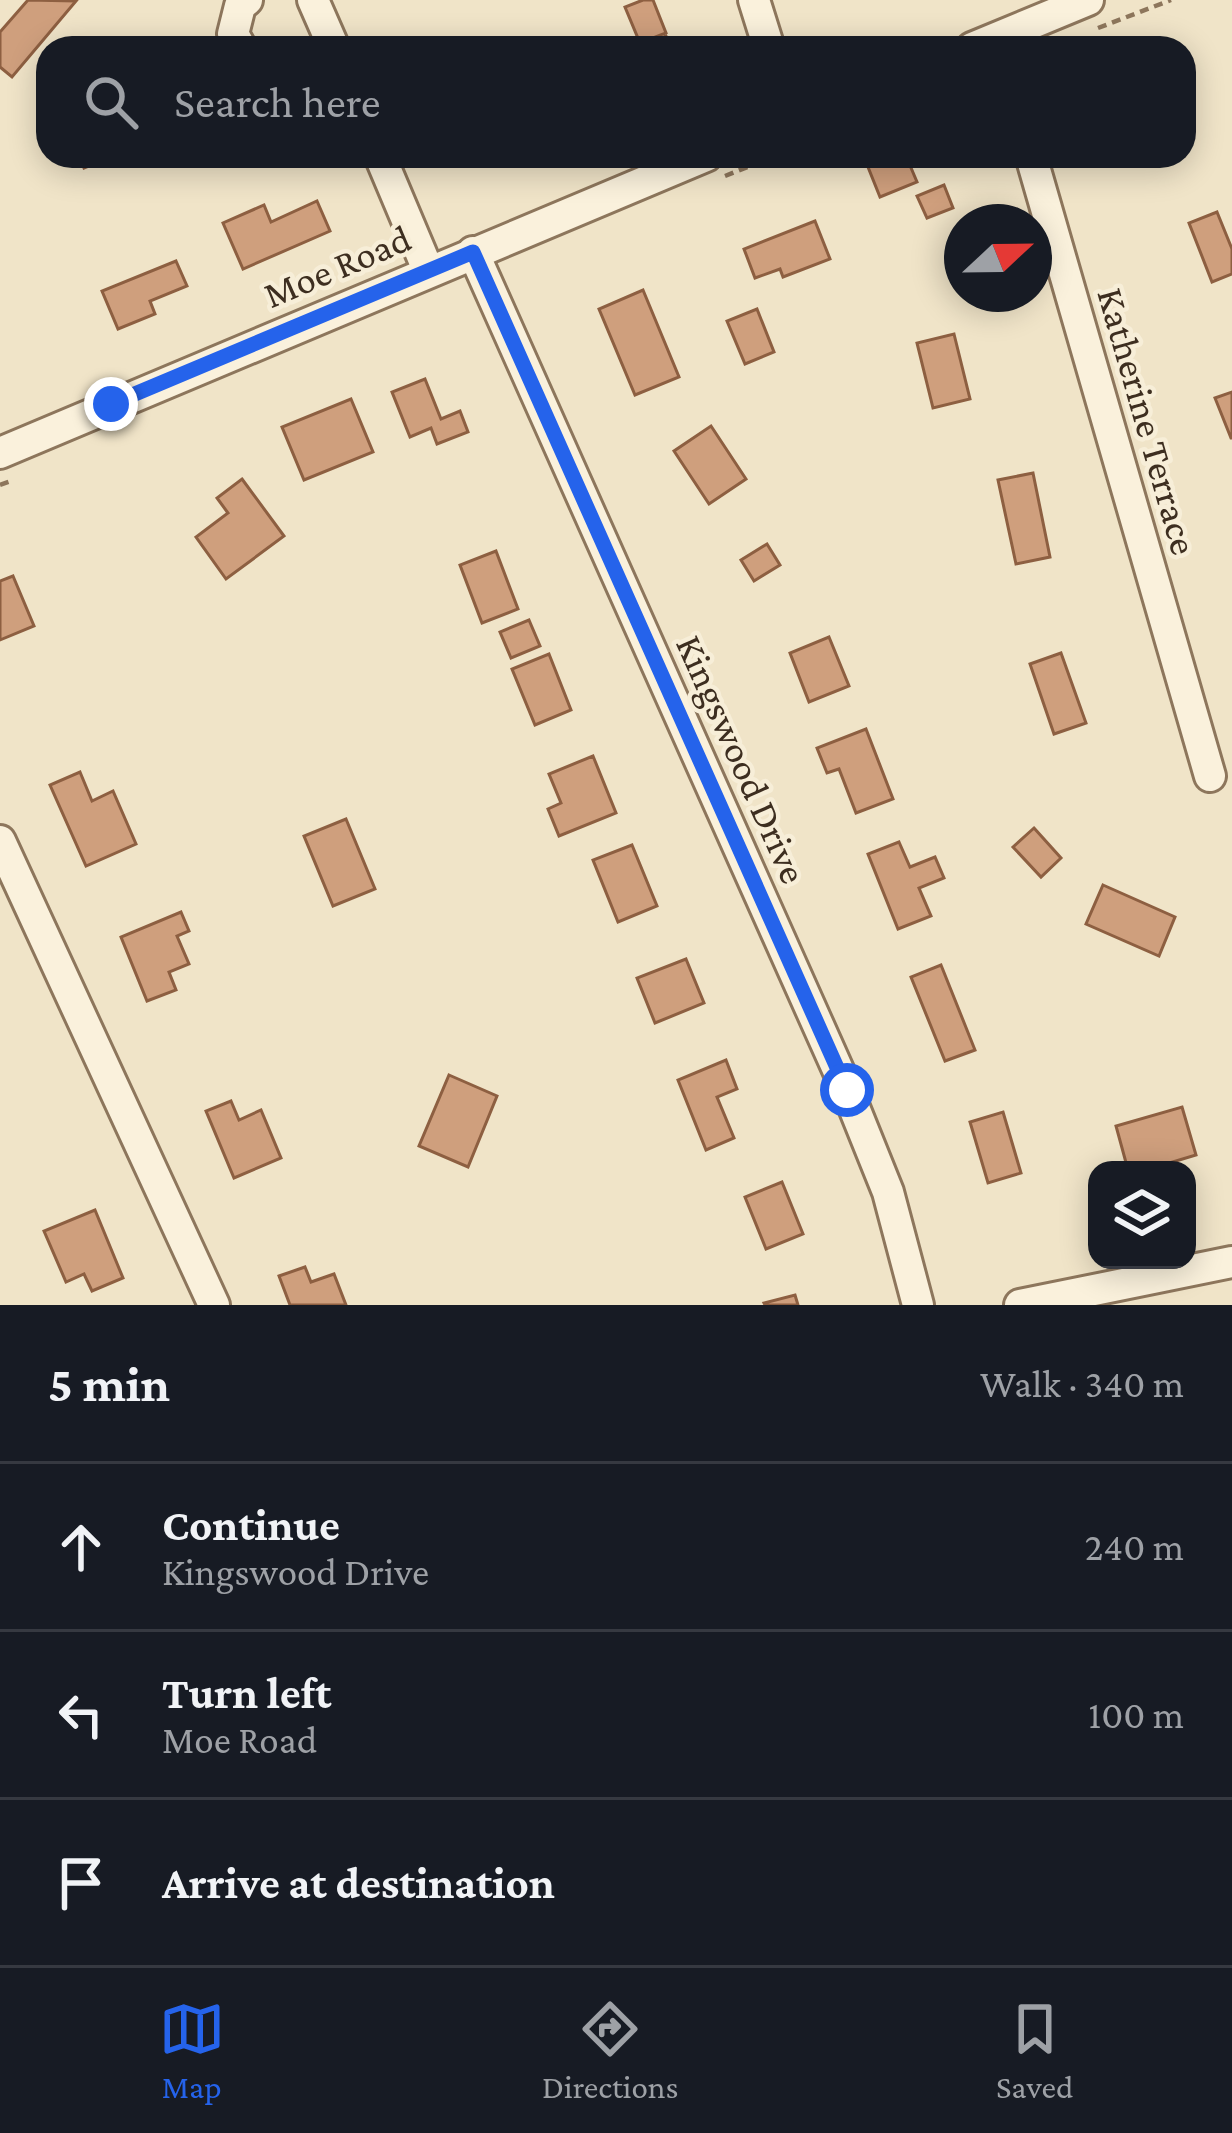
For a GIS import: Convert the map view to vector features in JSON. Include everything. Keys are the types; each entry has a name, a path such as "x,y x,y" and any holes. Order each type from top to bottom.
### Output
{"street":[{"path":"234,36 240,6 247,0"},
{"path":"313,0 329,36"},
{"path":"754,0 765,36"},
{"path":"1020,36 1089,15"},
{"path":"385,168 428,271"},
{"name":"Moe Road","path":"0,453 677,168"},
{"name":"Katherine Terrace","path":"1034,168 1210,776"},
{"name":"Kingswood Drive","path":"473,252 847,1090 888,1192 918,1305"},
{"path":"0,841 214,1305"},
{"path":"1020,1305 1232,1262"}],"path":[{"path":"1089,15 1171,0"}],"building":[{"path":"28,0 76,1 47,36 36,36 36,48 12,77 0,67 0,32"},
{"path":"653,0 666,33 637,36 625,7"},
{"path":"868,168 911,168 917,182 880,197"},
{"path":"944,185 951,204 944,204 944,211 927,218 917,196"},
{"path":"317,201 330,231 243,269 223,223 264,205 271,222"},
{"path":"1217,212 1232,249 1232,274 1212,282 1189,223"},
{"path":"815,221 830,259 783,277 780,269 755,278 744,249"},
{"path":"176,261 187,286 150,301 155,314 118,329 102,291"},
{"path":"643,290 679,377 635,395 599,309"},
{"path":"757,309 774,352 745,364 727,321"},
{"path":"954,334 970,399 933,408 917,343"},
{"path":"425,379 441,419 460,411 468,432 437,444 431,428 410,437 392,392"},
{"path":"1232,392 1232,438 1231,438 1215,398"},
{"path":"351,399 373,452 304,480 282,427"},
{"path":"711,426 746,479 709,504 674,451"},
{"path":"1033,473 1050,557 1016,564 998,480"},
{"path":"242,479 284,536 226,579 196,537 228,513 217,498"},
{"path":"767,544 780,565 754,581 741,560"},
{"path":"496,551 518,609 482,623 460,565"},
{"path":"13,576 34,626 0,640 0,581"},
{"path":"529,620 540,646 511,658 500,632"},
{"path":"829,637 849,686 809,702 790,653"},
{"path":"1061,653 1086,723 1054,734 1030,664"},
{"path":"549,654 571,710 535,725 512,669"},
{"path":"866,729 893,799 856,813 839,769 827,773 817,748"},
{"path":"593,756 616,813 559,836 548,809 561,803 549,774"},
{"path":"80,772 92,801 113,791 136,844 86,866 50,785"},
{"path":"346,819 375,889 333,906 304,836"},
{"path":"1034,828 1061,858 1041,877 1013,847"},
{"path":"899,842 910,867 935,857 944,878 919,888 931,916 898,929 868,854"},
{"path":"632,845 657,906 618,922 593,860"},
{"path":"1103,885 1175,917 1159,956 1086,924"},
{"path":"181,912 189,931 177,936 189,964 169,972 176,990 147,1001 121,937"},
{"path":"686,959 704,1003 655,1023 637,978"},
{"path":"941,965 975,1050 945,1061 911,977"},
{"path":"726,1060 737,1089 717,1097 734,1138 706,1150 678,1080"},
{"path":"449,1075 497,1096 468,1167 419,1146"},
{"path":"231,1101 239,1120 261,1110 281,1158 234,1178 206,1111"},
{"path":"1182,1107 1196,1155 1176,1161 1126,1161 1116,1126"},
{"path":"1003,1112 1021,1173 988,1183 970,1122"},
{"path":"782,1182 803,1234 766,1249 745,1197"},
{"path":"95,1210 123,1278 92,1291 84,1274 66,1282 44,1231"},
{"path":"305,1267 311,1282 334,1274 346,1305 290,1305 279,1276"},
{"path":"795,1295 798,1305 764,1303"}],"route":[{"path":"111,404 473,252 847,1090"}]}
